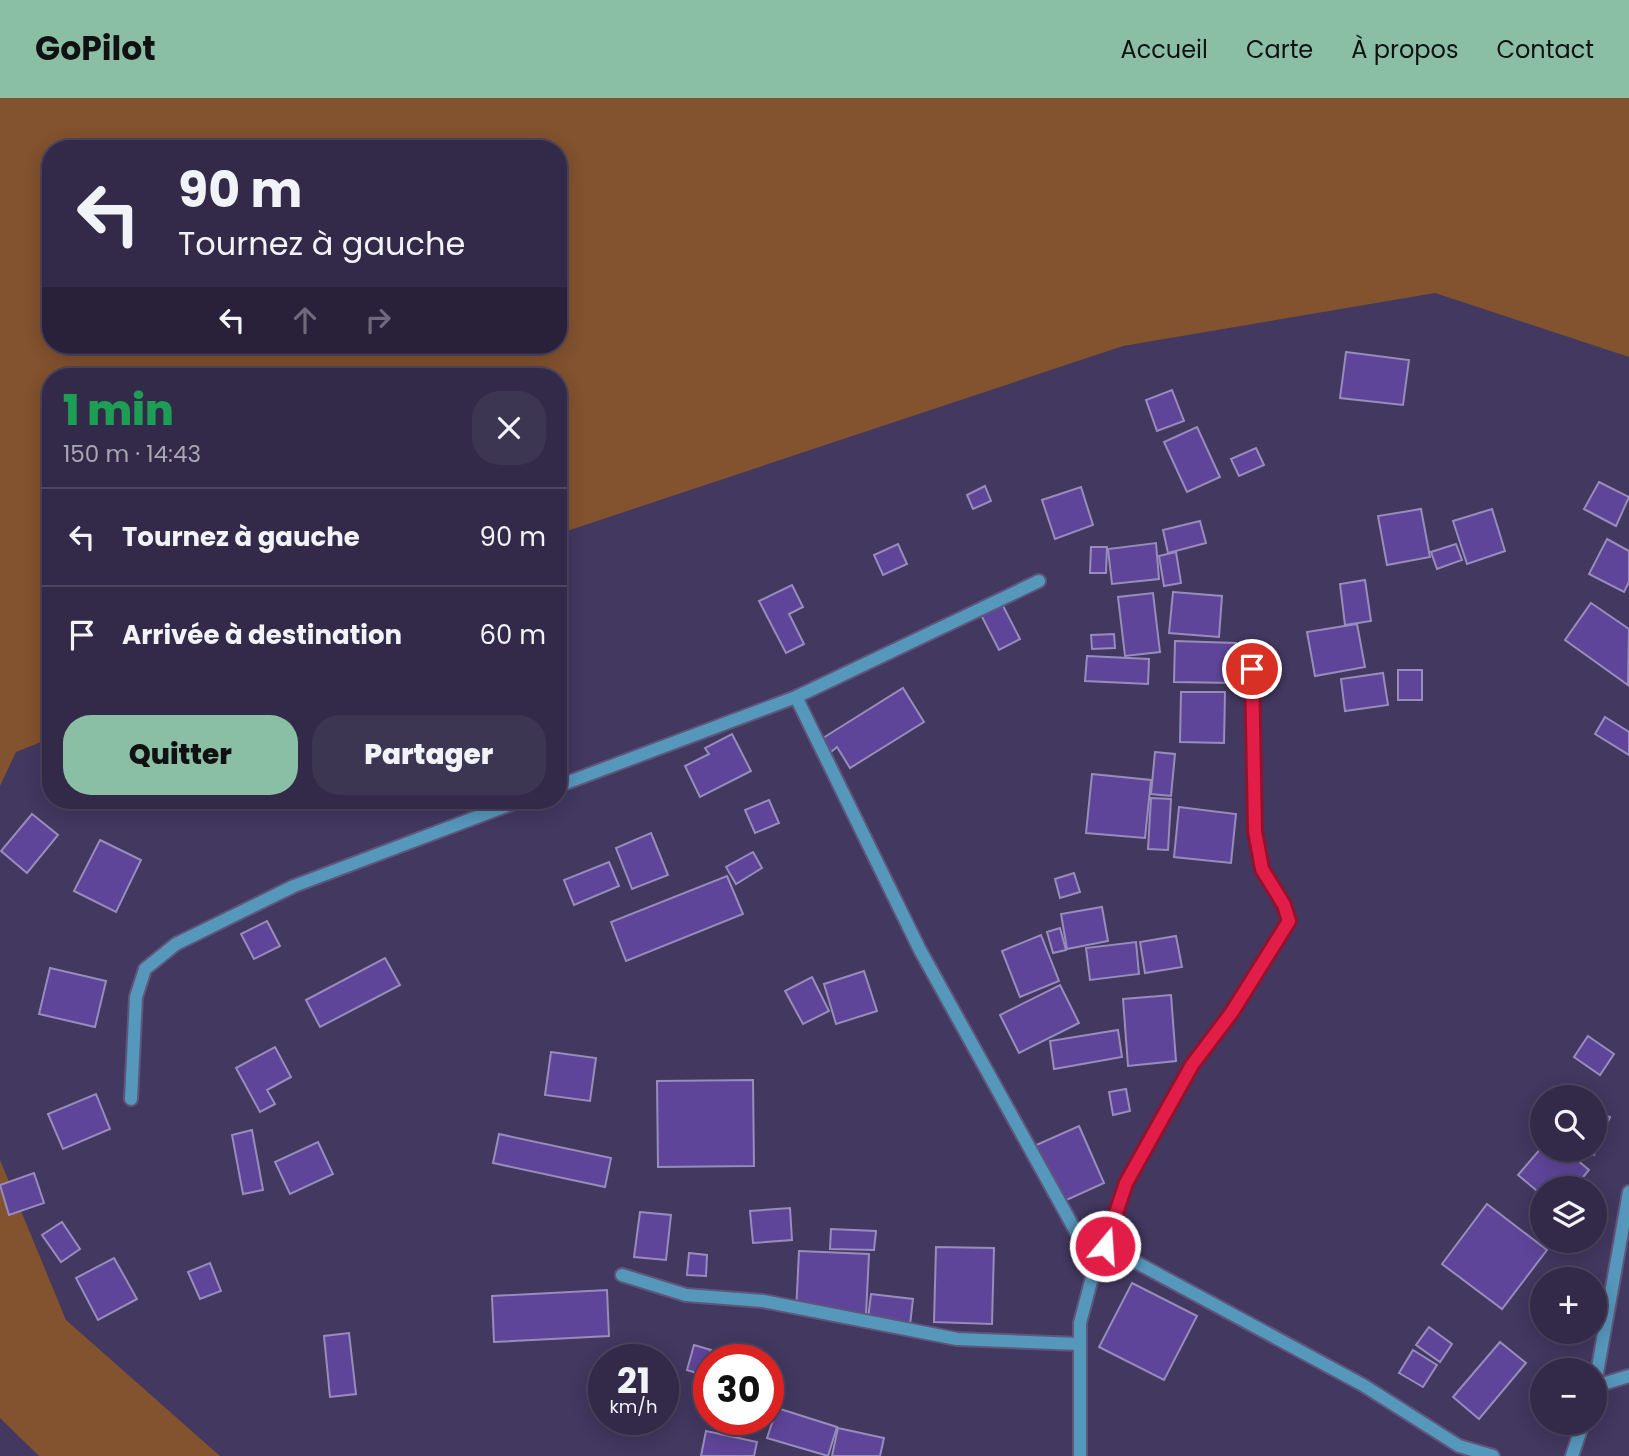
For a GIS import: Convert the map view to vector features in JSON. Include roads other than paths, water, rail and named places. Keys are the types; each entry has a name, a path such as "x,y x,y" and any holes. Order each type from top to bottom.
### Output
{"street":[{"path":"567,783 796,697 1039,581"},
{"path":"1080,1456 1080,1323 1095,1266 1132,1172 1192,1065 1232,1012 1289,921 1284,905 1262,869 1255,831 1252,669"},
{"path":"796,697 920,950 1095,1266"},
{"path":"131,1098 135,997 145,969 176,944 295,886 498,809"},
{"path":"1600,1358 1629,1192"},
{"path":"1105,1246 1363,1384 1459,1446 1493,1456"},
{"path":"622,1275 686,1295 762,1301 957,1339 1079,1344"},
{"path":"1607,1384 1629,1376"},
{"path":"1572,1456 1579,1435"}]}
